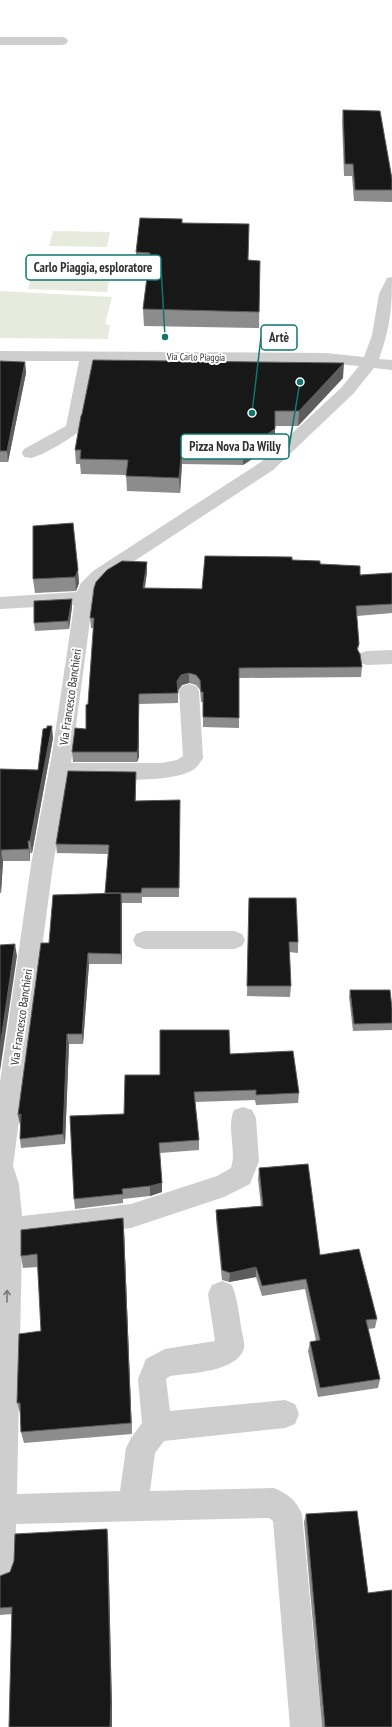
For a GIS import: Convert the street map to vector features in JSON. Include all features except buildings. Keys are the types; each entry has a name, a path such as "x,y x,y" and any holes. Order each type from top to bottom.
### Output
{"street":[{"path":"0,41 62,41"},
{"name":"Via Francesco Banchieri","path":"0,1165 42,864 58,771 84,598 88,587 100,575 267,466 347,391 370,363 380,335 387,294 392,281"},
{"name":"Via Carlo Piaggia","path":"0,356 326,358 392,365"},
{"path":"30,453 74,428 88,356"},
{"path":"0,603 84,598"},
{"path":"367,658 392,657"},
{"path":"58,771 162,771 184,766 193,758 189,691"},
{"path":"144,940 234,940"},
{"path":"8,1230 131,1216 224,1185 241,1176 246,1161 243,1118"},
{"path":"0,1165 6,1181 8,1230 7,1335 0,1568"},
{"path":"133,1506 141,1448 156,1427 152,1380 156,1369 165,1363 222,1354 230,1347 222,1294"},
{"path":"156,1427 285,1414"},
{"path":"2,1509 274,1503 287,1514 306,1727"}],"shaded area":[{"path":"53,231 110,232 107,247 49,246"},
{"path":"35,263 112,266 107,292 28,289"},
{"path":"0,291 112,297 105,324 110,325 108,339 0,338"}],"place":[{"name":"Carlo Piaggia, esploratore","path":"165,337"},
{"name":"Pizza Nova Da Willy","path":"300,382"},
{"name":"Artè","path":"252,413"}]}
